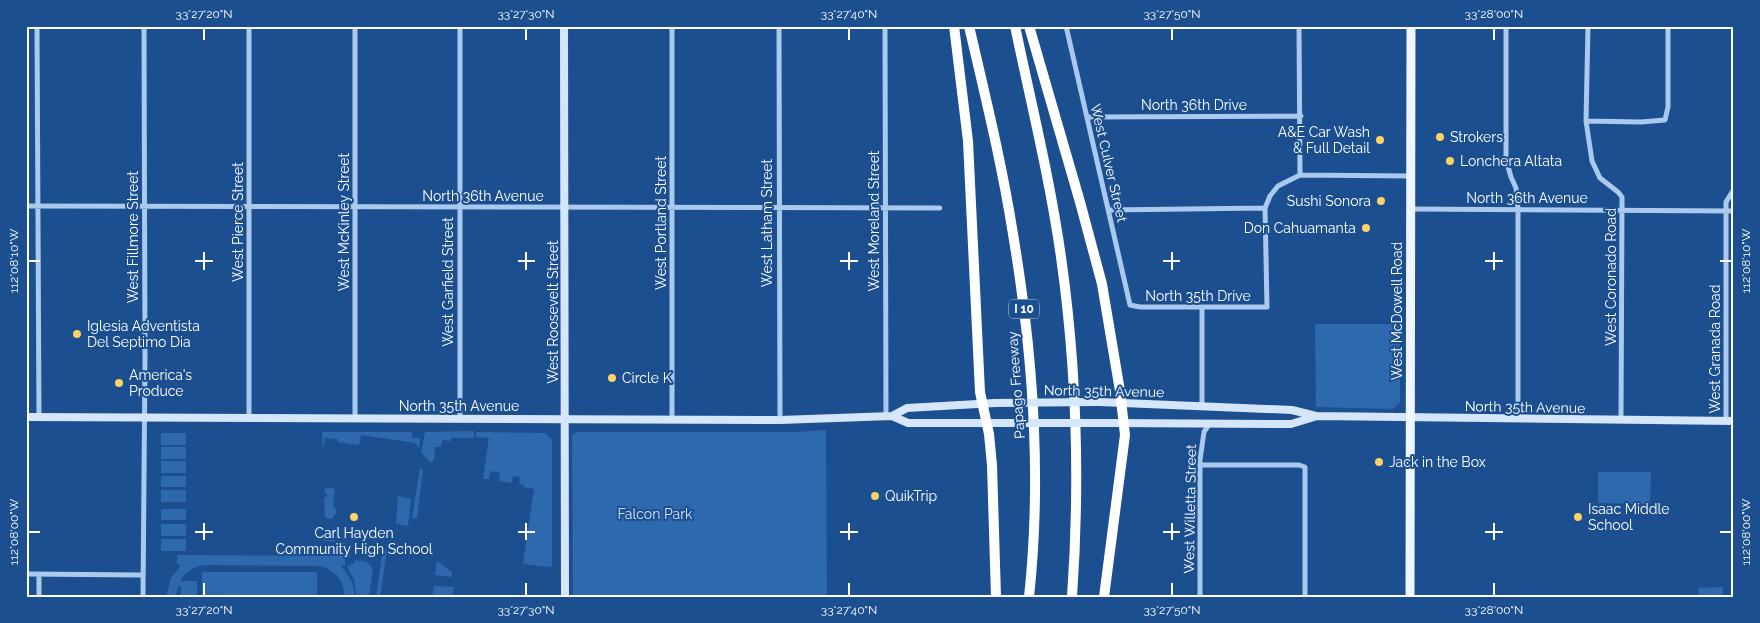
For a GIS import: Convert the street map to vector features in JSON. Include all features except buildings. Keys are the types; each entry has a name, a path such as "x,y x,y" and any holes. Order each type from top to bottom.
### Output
{"highway":[{"path":"954,26 968,141 980,392 992,465 996,597"},
{"name":"Papago Freeway","path":"969,26 1013,231 1024,310 1034,441 1034,497 1029,597"},
{"path":"1015,26 1045,165 1061,255 1069,319 1077,425 1077,499 1072,597"},
{"path":"1029,26 1102,284 1116,402 1124,423 1125,435 1104,597"}],"main road":[{"name":"West Roosevelt Street","path":"564,26 565,597"},
{"name":"West McDowell Road","path":"1410,597 1411,26"},
{"name":"North 35th Avenue","path":"26,417 780,420 889,416 907,408 982,403 1116,402 1292,410 1316,416 1730,421"},
{"name":"North 35th Avenue","path":"889,416 908,423 1291,424 1316,416"}],"street":[{"path":"37,26 39,417"},
{"name":"West Fillmore Street","path":"143,597 144,26"},
{"name":"West Pierce Street","path":"249,26 249,418"},
{"name":"West McKinley Street","path":"355,26 355,418"},
{"name":"West Garfield Street","path":"460,26 460,419"},
{"name":"West Portland Street","path":"672,26 672,419"},
{"name":"West Latham Street","path":"779,26 780,420"},
{"name":"West Moreland Street","path":"885,26 889,416"},
{"name":"West Culver Street","path":"1066,26 1130,305"},
{"path":"1299,26 1300,176"},
{"path":"1506,26 1506,158 1510,177 1516,188 1518,209 1518,419"},
{"name":"West Coronado Road","path":"1588,26 1586,121 1592,161 1600,178 1622,197 1621,420"},
{"path":"1586,121 1641,122 1665,120 1668,107 1668,26"},
{"name":"North 36th Drive","path":"1087,117 1301,116"},
{"path":"1108,210 1265,208 1270,196 1278,186 1300,176 1411,176"},
{"name":"West Granada Road","path":"1730,421 1726,202 1734,189"},
{"name":"North 36th Avenue","path":"26,206 940,208"},
{"name":"North 35th Drive","path":"1130,305 1140,307 1267,307 1265,208"},
{"name":"North 36th Avenue","path":"1410,209 1734,211"},
{"path":"1202,307 1202,406"},
{"name":"West Willetta Street","path":"1200,597 1200,465 1204,432 1210,423"},
{"path":"1200,465 1303,466 1305,469 1305,597"},
{"path":"26,574 143,575"},
{"path":"39,574 39,597"}],"green space":[{"path":"1315,324 1400,324 1400,402 1393,409 1316,407"},
{"name":"Falcon Park","path":"826,430 827,597 573,597 573,434 577,432 795,432"},
{"path":"474,431 474,438 451,438 451,441 443,440 440,447 435,447 434,460 431,463 421,452 425,432"},
{"path":"322,432 412,432 412,438 420,438 419,449 415,443 361,435 358,445 337,442 338,439 325,438 323,452"},
{"path":"476,432 545,433 552,440 552,566 523,564 534,489 523,487 524,485 519,484 520,477 513,476 512,483 499,481 500,473 490,471 489,479 483,479 489,438 476,437"},
{"path":"161,433 186,433 186,445 161,445"},
{"path":"161,447 186,447 186,459 161,459"},
{"path":"161,461 186,461 186,473 161,473"},
{"path":"420,468 423,470 417,518 412,518"},
{"path":"1598,472 1651,472 1650,504 1598,503"},
{"path":"161,476 186,476 186,487 161,487"},
{"path":"325,487 335,489 333,504 337,512 332,519 325,516 324,497 327,497 327,494 324,493"},
{"path":"161,490 186,490 186,502 161,502"},
{"path":"398,496 411,499 408,526 396,524"},
{"path":"161,509 186,509 186,520 161,520"},
{"path":"161,524 186,524 186,536 161,536"},
{"path":"326,535 330,535 336,542 322,540"},
{"path":"161,539 186,539 186,551 161,551"},
{"path":"336,542 345,543 345,554 337,554"},
{"path":"383,549 387,550 380,597 376,597"},
{"path":"177,555 345,556 345,565 341,566 352,581 355,597 345,597 343,586 338,577 330,570 320,566 209,565 192,569 180,581 197,581 197,597 181,597 181,586 178,586 176,597 166,597 171,578 181,565 177,564"},
{"path":"354,560 367,562 373,569 369,597 357,597 354,580 347,566 350,566 351,563 354,564"},
{"path":"437,561 452,572 452,577 435,575"},
{"path":"202,572 317,572 317,597 202,597"},
{"path":"434,586 454,587 452,597 432,597"},
{"path":"1723,587 1723,597 1699,597 1698,588"}],"place":[{"name":"Strokers","path":"1440,137"},
{"name":"A&E Car Wash & Full Detail","path":"1380,140"},
{"name":"Lonchera Altata","path":"1450,161"},
{"name":"Sushi Sonora","path":"1381,201"},
{"name":"Don Cahuamanta","path":"1366,228"},
{"name":"Iglesia Adventista Del Septimo Dia","path":"77,334"},
{"name":"Circle K","path":"612,378"},
{"name":"America's Produce","path":"119,383"},
{"name":"Jack in the Box","path":"1379,462"},
{"name":"QuikTrip","path":"875,496"},
{"name":"Carl Hayden Community High School","path":"354,517"},
{"name":"Isaac Middle School","path":"1578,517"}]}
